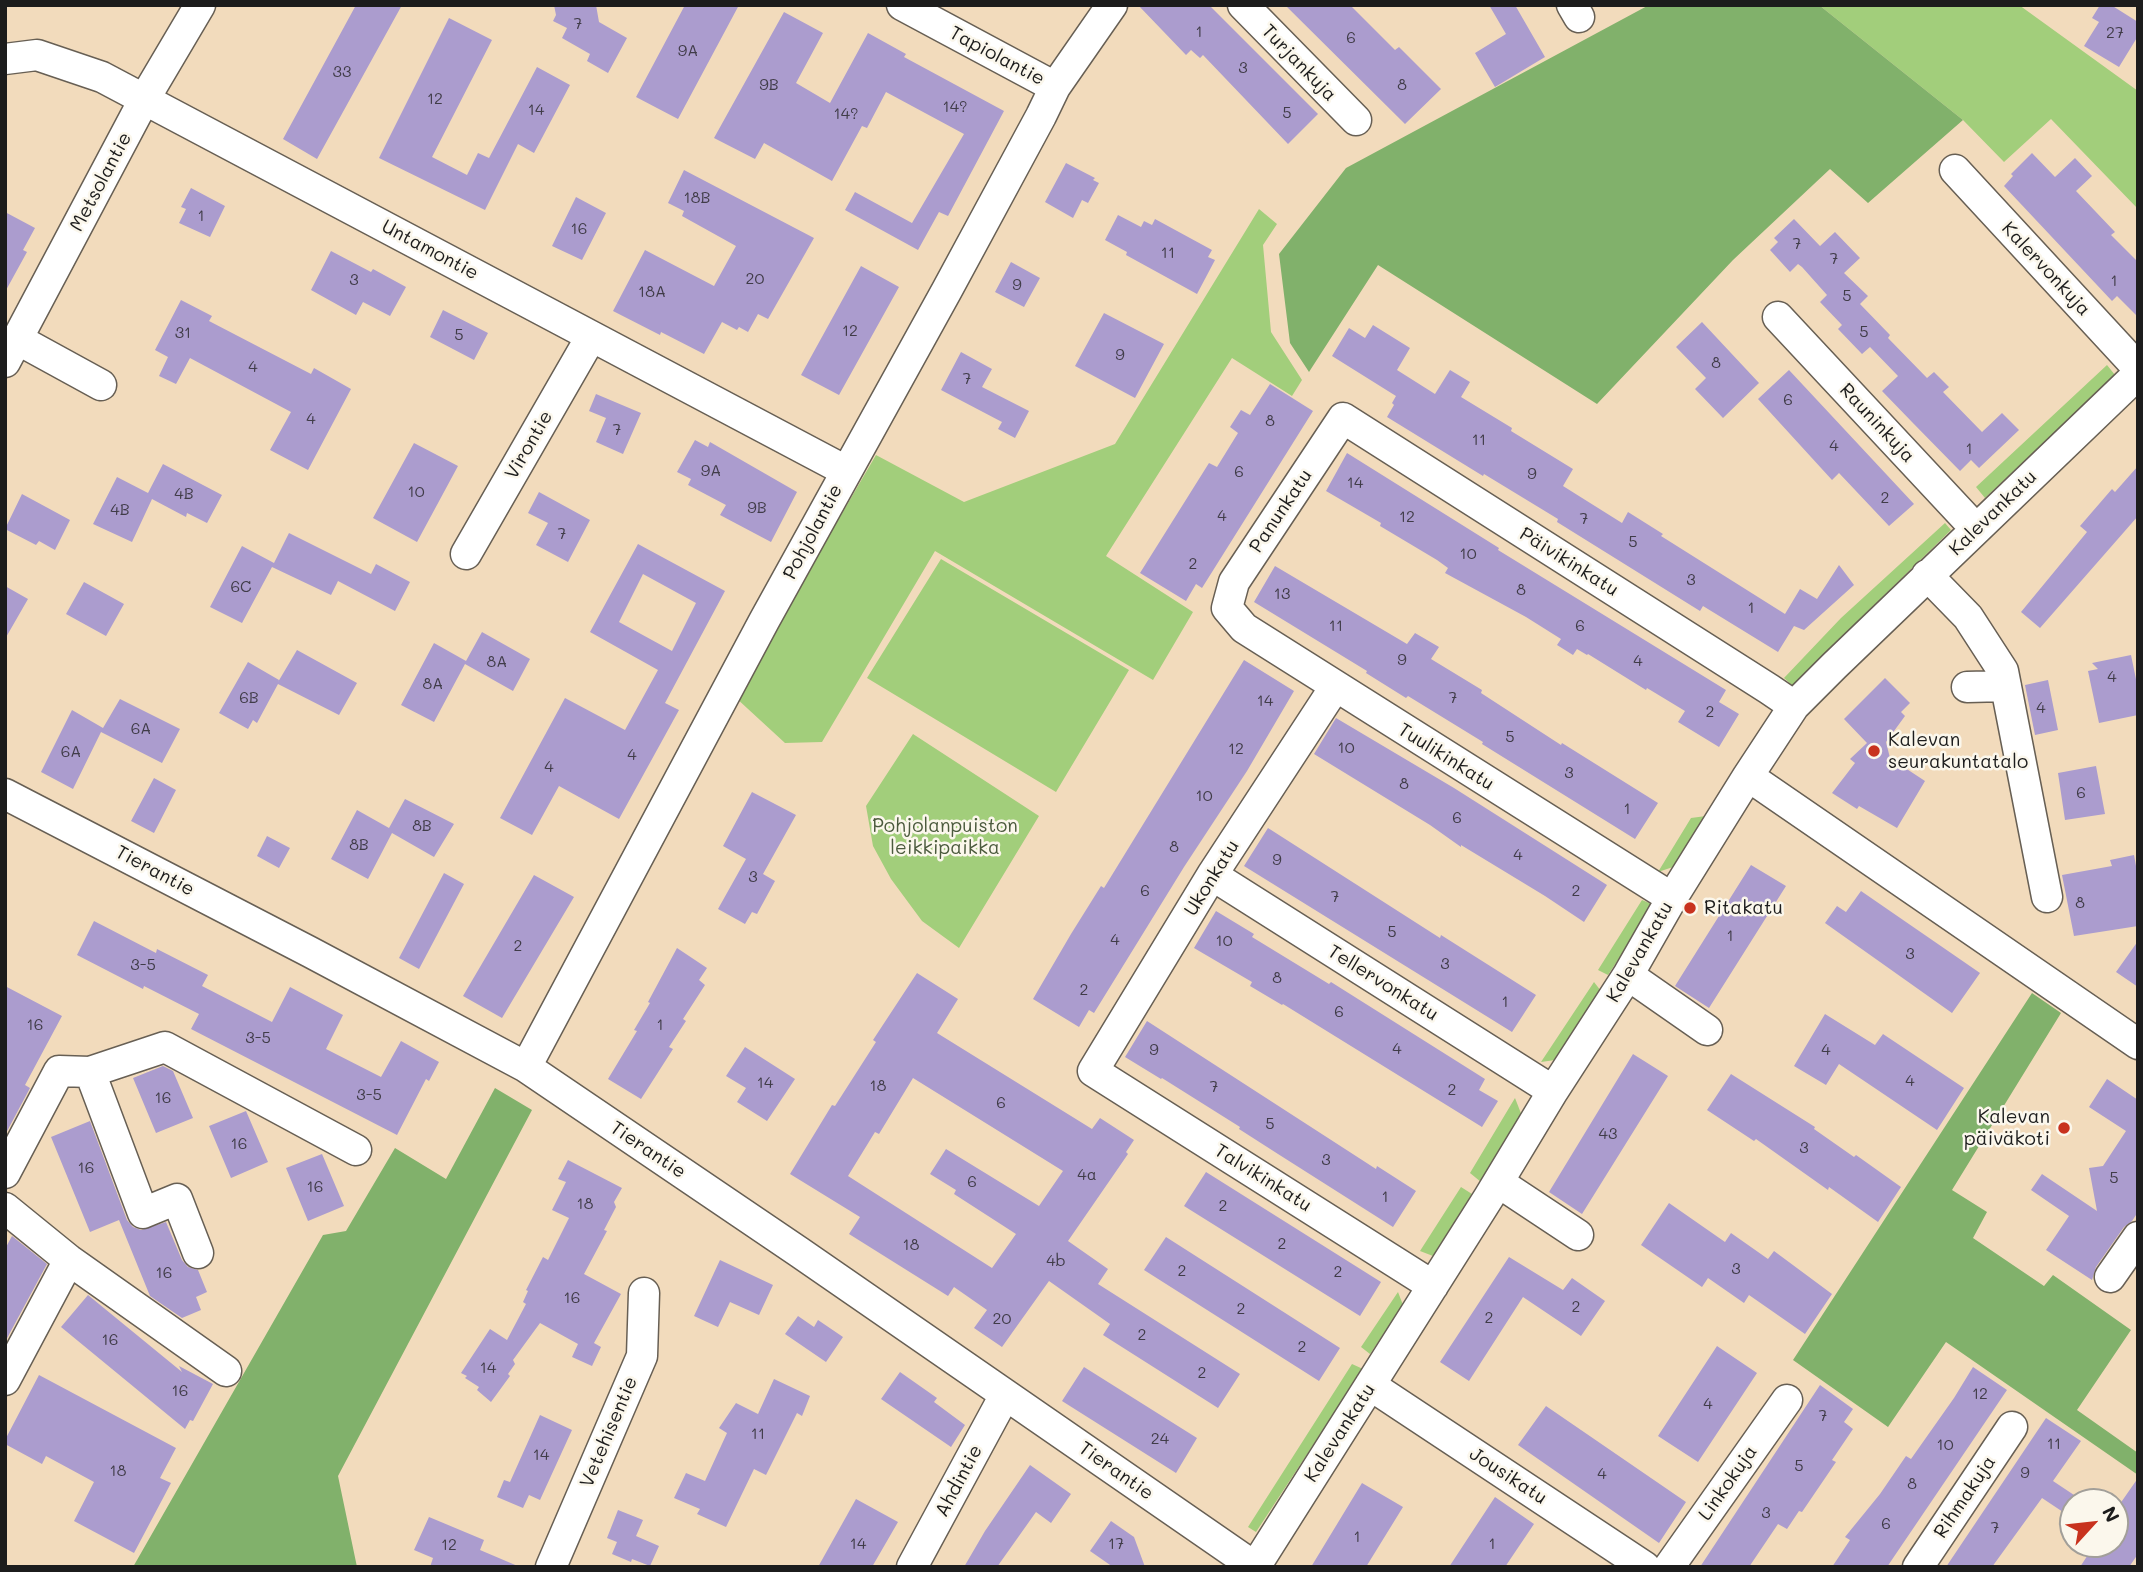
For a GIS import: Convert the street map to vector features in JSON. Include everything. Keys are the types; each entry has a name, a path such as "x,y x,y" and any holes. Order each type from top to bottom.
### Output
{"street":[{"name":"Metsolantie","path":"11,350 145,98 200,5"},
{"name":"Tapiolantie","path":"902,5 1055,87"},
{"name":"Pohjolantie","path":"526,1068 1055,87 1112,5"},
{"name":"Turjankuja","path":"1243,5 1356,120"},
{"name":"Untamontie","path":"5,60 37,55 102,77 145,98 846,471"},
{"name":"Kalervonkuja","path":"1955,170 2138,368"},
{"name":"Rauninkuja","path":"1778,317 1976,529"},
{"name":"Virontie","path":"467,554 591,337"},
{"path":"11,350 102,385"},
{"name":"Kalevankatu","path":"1255,1567 1794,706 2138,374"},
{"name":"Panunkatu","path":"1227,608 1234,582 1343,418"},
{"name":"Päivikinkatu","path":"1343,418 1794,706"},
{"path":"1927,575 1968,617 2003,671 2047,897"},
{"name":"Tuulikinkatu","path":"1227,608 1244,628 1672,898"},
{"path":"1967,687 2006,686"},
{"name":"Ukonkatu","path":"1093,1071 1212,875 1335,687"},
{"path":"1748,776 2138,1044"},
{"name":"Tierantie","path":"5,794 526,1068 788,1244 1255,1567"},
{"name":"Tellervonkatu","path":"1212,875 1553,1091"},
{"path":"1628,975 1707,1030"},
{"path":"5,1173 59,1071 90,1072 165,1047 356,1150"},
{"name":"Talvikinkatu","path":"1093,1071 1433,1286"},
{"path":"90,1072 143,1213 177,1199 198,1252"},
{"path":"1498,1182 1578,1236"},
{"path":"5,1208 69,1260 226,1371"},
{"path":"2110,1278 2138,1237"},
{"path":"5,1380 69,1260"},
{"name":"Vetehisentie","path":"551,1567 642,1356 644,1293"},
{"name":"Jousikatu","path":"1370,1385 1645,1567"},
{"name":"Ahdintie","path":"912,1567 1005,1395"},
{"name":"Linkokuja","path":"1669,1567 1787,1400"},
{"name":"Rihmakuja","path":"1918,1567 2012,1427"}],"green space":[{"path":"1649,5 1819,5 1963,120 1868,203 1830,169 1733,260 1597,404 1378,265 1309,372 1290,343 1279,254 1346,168"},
{"path":"1819,5 2019,5 2138,91 2138,209 2051,119 2004,162 1963,120"},
{"path":"1259,209 1277,224 1263,245 1271,332 1302,380 1292,396 1232,358 1106,556 1193,612 1153,680 935,551 822,742 785,743 735,697 876,455 964,502 1115,444"},
{"path":"2107,365 2115,375 1985,498 1976,487"},
{"path":"1945,523 1951,530 1794,687 1784,678 1841,618"},
{"path":"941,559 1129,670 1056,792 867,678"},
{"name":"Pohjolanpuiston leikkipaikka","path":"913,734 1039,816 959,948 922,921 891,879 873,846 866,806"},
{"path":"1706,816 1676,866 1658,872 1691,818"},
{"path":"1642,900 1654,905 1608,975 1598,970"},
{"path":"1594,982 1601,991 1555,1060 1541,1062"},
{"path":"2032,993 2061,1013 1952,1190 1987,1212 1973,1238 2044,1286 2053,1275 2131,1330 2077,1410 2138,1453 2138,1475 1946,1342 1888,1427 1793,1360"},
{"path":"495,1088 532,1110 338,1476 357,1567 133,1567 323,1235 346,1231 395,1148 446,1179"},
{"path":"1515,1098 1522,1116 1481,1182 1470,1173"},
{"path":"1461,1187 1472,1194 1433,1256 1420,1251"},
{"path":"1398,1292 1403,1305 1370,1354 1361,1347"},
{"path":"1352,1364 1363,1369 1256,1532 1248,1527"}],"building":[{"path":"356,5 402,5 317,159 283,139"},
{"path":"554,5 596,5 599,22 627,38 608,73 587,61 590,54 562,38 567,28 553,21 556,15"},
{"path":"685,5 739,5 678,119 636,97"},
{"path":"1138,5 1209,5 1318,114 1288,144 1203,55 1200,58 1191,50 1186,55"},
{"path":"1285,5 1350,5 1395,50 1399,47 1441,89 1405,124"},
{"path":"1489,5 1515,5 1545,57 1495,87 1475,53 1506,34"},
{"path":"2100,5 2111,5 2138,22 2138,36 2119,67 2084,46 2099,22 2092,18"},
{"path":"784,12 823,33 796,83 830,103 868,33 906,54 904,57 1004,111 948,216 939,212 918,250 845,210 855,192 912,223 964,134 886,92 867,128 862,126 832,181 764,143 755,159 714,138"},
{"path":"449,18 492,40 432,157 467,175 478,153 489,158 537,67 570,85 534,153 518,144 485,210 379,158"},
{"path":"2032,153 2055,177 2075,158 2092,176 2076,191 2115,232 2111,235 2138,262 2138,317 2117,296 2112,301 2004,186 2013,176 2011,174"},
{"path":"1066,163 1095,178 1093,180 1099,183 1088,203 1082,200 1073,218 1045,202"},
{"path":"684,170 814,238 768,319 758,314 748,332 722,322 704,354 613,311 645,250 714,286 736,246 682,216 684,211 668,203"},
{"path":"191,188 225,206 210,237 179,223 186,209 181,207"},
{"path":"576,197 606,213 582,260 552,246"},
{"path":"5,212 35,228 23,250 27,252 5,292"},
{"path":"1118,215 1141,227 1144,221 1152,225 1155,219 1212,250 1208,257 1215,260 1197,294 1126,255 1127,252 1105,240"},
{"path":"1794,219 1820,246 1835,232 1860,258 1844,273 1868,296 1860,304 1927,378 1934,372 1949,387 1943,392 1982,432 2002,413 2019,430 1979,468 1971,460 1960,471 1882,391 1898,376 1870,347 1862,354 1838,329 1842,325 1820,302 1827,295 1802,267 1798,264 1790,272 1770,250 1778,242 1774,238"},
{"path":"331,251 406,287 390,316 363,302 356,315 311,290"},
{"path":"1011,262 1040,278 1024,307 995,292"},
{"path":"861,266 899,287 839,395 801,375"},
{"path":"181,300 212,316 209,321 311,374 314,368 351,389 308,470 270,450 291,412 190,358 176,384 159,376 168,357 155,350"},
{"path":"443,310 488,333 474,360 430,337"},
{"path":"1104,313 1164,344 1135,398 1075,366"},
{"path":"1702,322 1759,383 1723,418 1695,389 1706,378 1676,347"},
{"path":"1373,325 1410,348 1397,370 1435,394 1450,370 1470,382 1461,397 1573,469 1563,486 1622,523 1628,512 1663,534 1661,536 1785,614 1800,589 1817,599 1839,565 1854,585 1804,630 1794,626 1778,652 1703,606 1700,611 1557,522 1558,519 1387,417 1396,396 1332,356 1349,328 1365,338"},
{"path":"961,352 992,369 982,387 1029,411 1015,438 998,429 1002,422 941,390"},
{"path":"1789,370 1914,504 1889,526 1839,473 1832,480 1758,399"},
{"path":"1270,384 1313,411 1202,588 1196,584 1186,601 1140,573 1209,463 1217,467 1238,433 1230,427 1241,410 1250,415"},
{"path":"596,394 641,413 623,454 596,442 606,418 589,411"},
{"path":"695,440 708,447 710,442 797,492 771,542 720,515 726,505 688,485 691,479 677,472"},
{"path":"414,443 458,466 417,542 373,518"},
{"path":"1347,453 1499,548 1498,550 1726,690 1719,702 1739,714 1719,747 1678,722 1685,711 1588,654 1577,649 1573,655 1557,645 1561,639 1445,573 1448,568 1437,560 1326,491"},
{"path":"163,464 222,495 207,523 187,513 186,517 152,499 132,542 93,524 117,477 148,493"},
{"path":"2138,466 2138,516 2040,628 2021,612 2087,532 2080,526 2112,489 2115,492"},
{"path":"539,492 590,520 568,562 536,545 548,523 528,513"},
{"path":"22,494 70,520 55,550 39,541 36,545 5,529"},
{"path":"289,533 371,574 376,564 410,582 395,611 338,581 331,595 272,567 242,623 210,607 242,546 274,563"},
{"path":"638,544 725,591 665,703 679,710 619,819 559,786 532,835 500,818 565,698 625,730 658,670 590,632","holes":["643,574 696,603 672,651 619,622"]},
{"path":"1275,566 1407,644 1415,633 1439,647 1431,659 1482,690 1481,693 1561,745 1562,743 1658,803 1635,839 1254,602"},
{"path":"84,582 124,604 106,636 66,614"},
{"path":"5,586 28,599 5,639"},
{"path":"482,632 530,659 513,691 465,664 434,722 401,705 434,643 466,661"},
{"path":"297,650 357,683 339,715 278,684 257,723 253,720 248,729 219,713 248,662 279,680 278,682"},
{"path":"2131,655 2138,689 2138,715 2099,723 2088,671 2098,669 2092,663"},
{"path":"1244,660 1294,691 1247,771 1094,1013 1089,1010 1079,1027 1033,999"},
{"name":"Kalevan seurakuntatalo","path":"1885,678 1910,703 1901,712 1905,716 1886,742 1890,758 1925,781 1897,828 1859,806 1857,809 1832,793 1855,763 1850,759 1867,743 1844,719"},
{"path":"2048,680 2058,730 2035,735 2025,685"},
{"path":"120,699 180,729 162,763 101,732 73,789 41,772 72,710 103,728"},
{"path":"1336,718 1454,788 1607,885 1584,922 1314,754"},
{"path":"2096,766 2105,814 2065,820 2058,773"},
{"path":"154,778 176,790 154,833 131,821"},
{"path":"752,792 796,815 763,874 775,881 757,914 752,912 745,924 718,909 746,859 723,846"},
{"path":"405,799 454,824 434,857 392,833 368,879 331,859 357,810 389,828"},
{"path":"1268,828 1440,938 1441,935 1536,995 1512,1032 1244,866"},
{"path":"267,836 290,848 279,868 257,856"},
{"path":"2134,855 2138,877 2138,926 2074,936 2062,875 2112,866 2110,860"},
{"path":"1751,865 1786,886 1709,1008 1675,986"},
{"path":"444,873 464,884 419,969 399,958"},
{"path":"534,875 574,897 502,1018 463,996"},
{"path":"1861,891 1980,973 1952,1013 1825,923 1837,906 1846,912"},
{"path":"1216,911 1254,934 1252,937 1329,984 1331,982 1485,1079 1479,1090 1498,1101 1482,1127 1250,986 1252,982 1194,948"},
{"path":"94,921 156,953 157,949 208,975 202,986 272,1022 290,987 343,1015 326,1049 381,1077 401,1041 439,1062 429,1081 426,1079 397,1135 191,1029 199,1014 77,955"},
{"path":"2138,941 2138,987 2116,972"},
{"path":"677,948 707,968 699,980 705,985 669,1047 673,1049 641,1099 608,1079 637,1031 634,1030"},
{"path":"917,973 958,999 937,1033 1092,1129 1100,1118 1134,1140 1126,1152 1128,1154 1068,1241 1108,1269 1098,1284 1240,1374 1218,1408 1103,1335 1110,1324 1049,1281 1002,1347 974,1328 987,1310 954,1287 948,1296 849,1234 860,1217 790,1174 832,1105 835,1106 876,1042 873,1040","holes":["913,1078 1063,1171 1039,1206 946,1149 930,1174 956,1190 954,1194 1016,1234 992,1268 848,1176 875,1132 879,1134"]},
{"path":"5,986 62,1016 25,1085 30,1088 5,1135"},
{"path":"1825,1014 1875,1045 1883,1034 1964,1088 1937,1130 1839,1064 1826,1085 1794,1066"},
{"path":"1147,1021 1376,1169 1377,1166 1416,1191 1393,1227 1239,1129 1240,1127 1125,1057"},
{"path":"745,1047 795,1079 767,1121 737,1102 746,1088 726,1076"},
{"path":"1633,1054 1668,1076 1582,1214 1549,1192"},
{"path":"163,1066 173,1071 193,1118 156,1133 133,1078"},
{"path":"1731,1074 1815,1127 1814,1129 1854,1157 1856,1155 1901,1187 1878,1222 1756,1139 1754,1141 1707,1110"},
{"path":"2107,1079 2138,1100 2138,1212 2096,1267 2092,1280 2046,1250 2069,1216 2031,1190 2042,1174 2097,1211 2089,1168 2103,1166 2126,1131 2089,1107"},
{"path":"246,1111 268,1162 231,1178 209,1126"},
{"path":"90,1121 127,1220 133,1227 141,1230 166,1222 182,1260 188,1267 198,1270 207,1292 196,1297 201,1310 182,1318 150,1296 119,1220 90,1232 51,1137"},
{"path":"322,1154 344,1206 308,1221 286,1168"},
{"path":"568,1160 622,1188 604,1230 607,1231 584,1274 621,1294 594,1343 601,1347 592,1366 572,1357 578,1344 540,1323 513,1360 515,1364 508,1374 510,1376 491,1402 477,1390 479,1387 461,1373 490,1329 507,1340 526,1304 523,1302 528,1291 526,1290 543,1257 548,1260 569,1218 552,1210 566,1182 558,1179"},
{"path":"1206,1172 1381,1282 1360,1316 1184,1206"},
{"path":"1669,1203 1725,1242 1731,1233 1768,1259 1774,1251 1832,1294 1805,1334 1749,1295 1744,1303 1708,1278 1702,1287 1641,1245"},
{"path":"12,1236 47,1264 5,1342 5,1249"},
{"path":"1166,1237 1340,1348 1319,1381 1144,1270"},
{"path":"1509,1257 1563,1290 1572,1278 1605,1301 1581,1336 1523,1297 1469,1381 1440,1362"},
{"path":"720,1260 773,1285 759,1315 730,1302 718,1327 694,1316"},
{"path":"88,1295 182,1372 179,1366 213,1384 193,1421 190,1420 185,1429 61,1327"},
{"path":"798,1316 814,1327 818,1320 843,1337 826,1362 785,1334"},
{"path":"1717,1346 1757,1373 1698,1462 1658,1436"},
{"path":"1084,1367 1197,1438 1176,1473 1062,1401"},
{"path":"1973,1367 2007,1390 1887,1567 1832,1567 1850,1540 1845,1537 1906,1456 1911,1459"},
{"path":"900,1372 937,1398 934,1402 965,1425 951,1447 881,1399"},
{"path":"39,1375 176,1448 160,1478 171,1483 134,1553 74,1521 94,1482 46,1456 42,1464 5,1444"},
{"path":"774,1379 810,1396 802,1416 797,1413 766,1475 754,1469 726,1527 697,1514 700,1509 674,1498 686,1473 705,1481 727,1433 719,1428 736,1403 758,1414"},
{"path":"1820,1385 1853,1409 1844,1422 1853,1429 1832,1460 1836,1462 1802,1512 1799,1511 1787,1529 1778,1524 1749,1567 1700,1567"},
{"path":"1546,1406 1686,1502 1659,1543 1518,1445"},
{"path":"540,1415 572,1430 540,1500 529,1495 523,1508 497,1497 504,1480 510,1482"},
{"path":"2046,1418 2081,1441 2053,1481 2064,1488 2059,1488 2059,1509 2042,1498 1992,1567 1946,1567"},
{"path":"1030,1465 1071,1494 1051,1523 1036,1512 997,1567 964,1567 985,1531"},
{"path":"2138,1478 2138,1554 2129,1567 2080,1567 2086,1558 2129,1558 2129,1491"},
{"path":"1362,1483 1403,1507 1366,1567 1311,1567"},
{"path":"1495,1497 1534,1524 1505,1567 1449,1567"},
{"path":"856,1499 898,1522 872,1567 818,1567"},
{"path":"618,1510 643,1520 636,1536 659,1546 650,1566 612,1554 617,1542 607,1538"},
{"path":"429,1517 484,1540 480,1550 520,1567 430,1567 433,1558 414,1550"},
{"path":"1111,1521 1134,1537 1145,1567 1113,1567 1090,1551"}],"place":[{"name":"Kalevan seurakuntatalo","path":"1874,751"},
{"name":"Ritakatu","path":"1690,908"},
{"name":"Kalevan päiväkoti","path":"2064,1128"}]}
